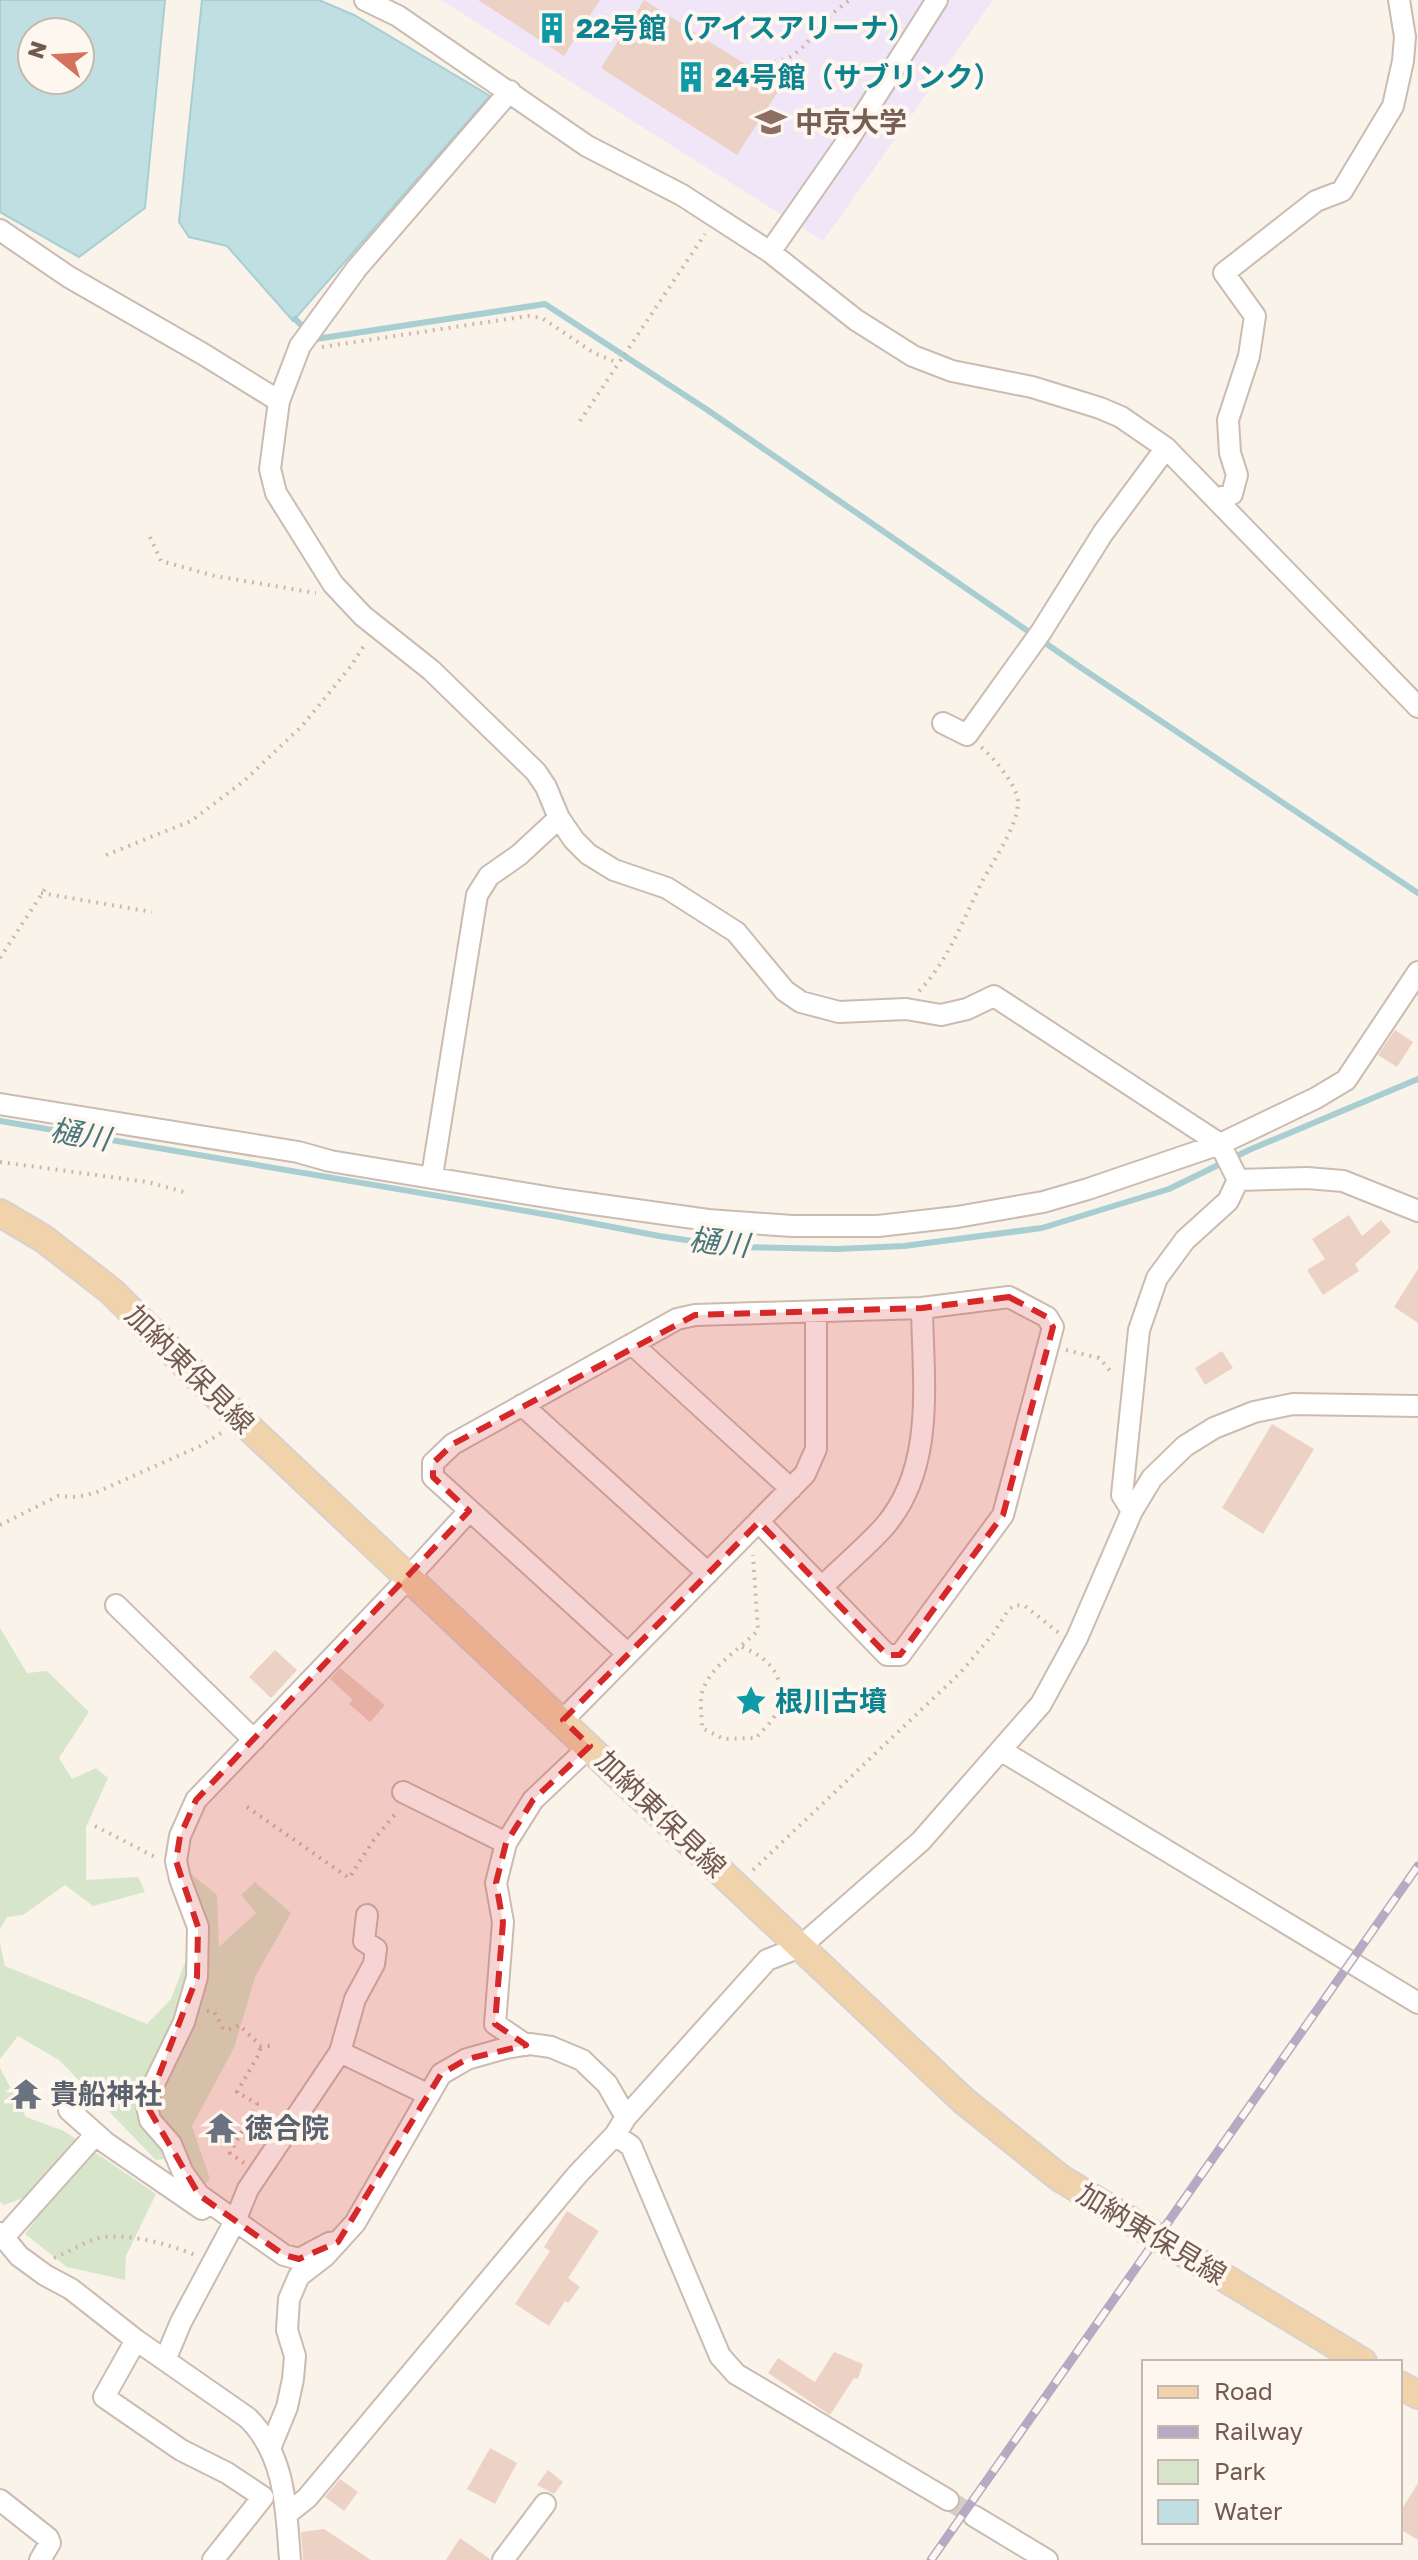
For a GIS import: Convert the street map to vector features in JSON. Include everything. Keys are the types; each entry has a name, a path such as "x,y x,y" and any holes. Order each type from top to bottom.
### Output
{"main road":[{"name":"加納東保見線","path":"0,1213 44,1239 111,1291 241,1420 964,2101 1060,2178 1360,2360"}],"street":[{"path":"365,0 398,16 587,146 682,195 770,252 856,320 913,356 952,371 1032,387 1088,403 1121,417 1166,448 1418,707"},
{"path":"770,252 848,140 937,0"},
{"path":"1216,499 1232,494 1237,475 1230,453 1228,420 1249,356 1255,316 1224,273 1316,201 1342,191 1393,106 1405,37 1399,0"},
{"path":"510,91 357,268 300,346 279,401 270,469 276,493 333,584 376,626 431,670 536,772 559,818 588,854 614,870 667,888 736,932 785,991 801,1002 839,1012 906,1009 931,1014 953,1013 994,996 1221,1146 1236,1176 1228,1201 1185,1240 1157,1278 1139,1330 1122,1495 1132,1511"},
{"path":"0,230 69,277 279,401"},
{"path":"943,723 967,735 1041,632 1103,533 1166,448"},
{"path":"432,1176 477,895 489,876 519,855 559,818"},
{"path":"0,1104 565,1200 708,1220 792,1226 878,1226 957,1217 1043,1202 1221,1146 1346,1080 1418,972"},
{"path":"1236,1176 1343,1181 1418,1211"},
{"path":"628,1654 433,1477 433,1463 453,1444 677,1319 695,1315 922,1308 1009,1297 1047,1317 1053,1327 1003,1515 900,1655 887,1655 822,1587 755,1525"},
{"path":"822,1587 885,1526 912,1480 921,1450 922,1308"},
{"path":"563,1720 805,1474 816,1449 816,1312"},
{"path":"632,1344 791,1489"},
{"path":"287,2514 307,2498 577,2175 615,2135 626,2117 767,1960 800,1947 921,1841 1002,1751 1041,1704 1072,1648 1132,1511 1152,1478 1185,1446 1214,1428 1254,1412 1293,1404 1418,1406"},
{"path":"522,1405 708,1573"},
{"path":"201,2209 199,2195 183,2173 171,2144 150,2120 147,2106 152,2088 186,2015 197,1977 198,1927 177,1865 180,1836 196,1800 469,1511"},
{"path":"116,1605 254,1740"},
{"path":"526,2045 495,2024 503,1922 496,1883 506,1843 533,1800 590,1746"},
{"path":"1002,1751 1418,2003"},
{"path":"409,1796 506,1843"},
{"path":"165,2360 248,2189 340,2052 355,1999 375,1957 376,1949 364,1941 367,1915"},
{"path":"271,2446 287,2407 293,2379 295,2356 287,2330 289,2299 299,2276 325,2256 355,2223 441,2074 467,2059 526,2045 551,2047 582,2060 607,2084 626,2117"},
{"path":"340,2052 429,2095"},
{"path":"69,2110 96,2134 201,2209 235,2221 284,2255 299,2259 329,2243 338,2242"},
{"path":"96,2134 2,2235 19,2256 71,2289 136,2340 248,2418 271,2446 287,2514 290,2560"},
{"path":"615,2135 631,2146 720,2356 736,2374 948,2500"},
{"path":"136,2340 104,2397 181,2450 227,2473 263,2497 213,2560"},
{"path":"0,2500 48,2538 50,2543 40,2560"},
{"path":"503,2560 545,2504"},
{"path":"974,2516 1047,2560"}],"path":[{"path":"766,62 773,63 795,55 830,16 850,0"},
{"path":"580,421 717,218"},
{"path":"300,346 313,349 528,316 542,318 594,353 618,363"},
{"path":"150,537 161,561 174,565 306,594 342,593"},
{"path":"106,855 191,821 244,781 302,726 351,666 376,626"},
{"path":"906,1009 944,959 1000,849 1018,801 999,766 967,735"},
{"path":"0,958 47,886"},
{"path":"41,893 152,912"},
{"path":"0,1162 148,1182 184,1192"},
{"path":"1048,1346 1099,1358 1132,1394"},
{"path":"0,1525 58,1496 76,1497 95,1493 200,1446 241,1420"},
{"path":"742,1647 773,1666 780,1684 776,1714 756,1738 724,1739 702,1728 702,1691 718,1665 758,1630 755,1525"},
{"path":"736,1886 961,1672 993,1634 1009,1609 1016,1605 1025,1606 1063,1636 1072,1648"},
{"path":"247,1807 349,1878 409,1796"},
{"path":"95,1826 177,1865"},
{"path":"186,2015 198,2016 209,2010 214,2012 223,2028 228,2030 239,2025 261,2046 275,2046"},
{"path":"258,2173 230,2153 257,2104 237,2092 261,2046"},
{"path":"34,2267 95,2239 110,2236 156,2242 211,2263"}],"highlighted area":[{"path":"1009,1297 1047,1317 1053,1327 1003,1515 900,1655 887,1655 759,1522 563,1720 590,1746 533,1800 506,1843 496,1883 503,1922 495,2024 526,2045 467,2059 441,2074 338,2242 299,2259 284,2255 199,2195 147,2106 197,1977 198,1927 176,1861 180,1836 196,1800 469,1511 433,1477 433,1463 453,1444 695,1315 922,1308"}],"shaded area":[{"name":"中京大学","path":"441,0 993,0 823,241"}],"green space":[{"path":"0,1628 27,1673 47,1671 89,1712 59,1758 72,1779 96,1768 108,1778 86,1827 86,1880 138,1877 145,1892 93,1906 65,1885 23,1915 7,1917 0,1929"},
{"path":"190,1873 217,1895 219,1947 256,1913 241,1895 255,1882 291,1913 255,1977 234,2048 192,2126 210,2179 203,2186 182,2156 156,2160 59,2060 18,2036 0,2059 0,1943 5,1966 147,2024 171,1999 189,1952 186,1879"},
{"path":"0,2068 26,2117 64,2131 156,2194 126,2256 125,2280 67,2267 25,2234 63,2182 51,2172 23,2198 4,2205 0,2202"}],"water":[{"path":"0,0 165,0 145,208 79,257 0,212"},
{"path":"202,0 319,0 354,15 490,96 293,321 227,246 189,237 179,222"}],"building":[{"name":"22号館（アイスアリーナ）","path":"478,0 600,0 564,56"},
{"name":"24号館（サブリンク）","path":"644,0 781,87 737,155 601,68"},
{"path":"1395,1030 1413,1042 1397,1067 1378,1055"},
{"path":"1349,1215 1362,1236 1381,1220 1391,1232 1355,1264 1359,1271 1323,1295 1307,1270 1325,1259 1312,1239"},
{"path":"1418,1269 1418,1323 1394,1307"},
{"path":"1222,1351 1233,1368 1205,1385 1195,1368"},
{"path":"1272,1424 1314,1449 1263,1534 1222,1508"},
{"path":"275,1650 297,1670 271,1698 249,1677"},
{"path":"340,1668 385,1705 370,1722 349,1704 353,1700 330,1679"},
{"path":"567,2211 599,2231 568,2278 580,2287 568,2303 565,2301 549,2326 515,2304 550,2251 544,2247"},
{"path":"834,2352 863,2364 858,2379 854,2378 830,2415 768,2373 778,2358 815,2382"},
{"path":"490,2448 517,2463 495,2504 467,2489"},
{"path":"548,2470 563,2482 554,2494 537,2485"},
{"path":"340,2479 358,2492 344,2511 325,2497"},
{"path":"1418,2483 1418,2540 1402,2530 1402,2509"},
{"path":"324,2529 371,2560 303,2560 301,2532"},
{"path":"460,2538 490,2559 490,2560 446,2560"}],"waterway":[{"path":"295,319 316,339 545,304 706,409 1080,667 1418,893"},
{"name":"樋川","path":"0,1121 659,1236 733,1247 837,1249 904,1246 1042,1228 1169,1189 1249,1150 1418,1079"}],"tunnel":[{"path":"948,2500 974,2516"}],"railway":[{"path":"931,2560 1418,1866"}],"place":[{"name":"22号館（アイスアリーナ）","path":"552,28"},
{"name":"24号館（サブリンク）","path":"691,77"},
{"name":"中京大学","path":"771,122"},
{"name":"根川古墳","path":"751,1701"},
{"name":"貴船神社","path":"26,2094"},
{"name":"徳合院","path":"221,2128"}]}
